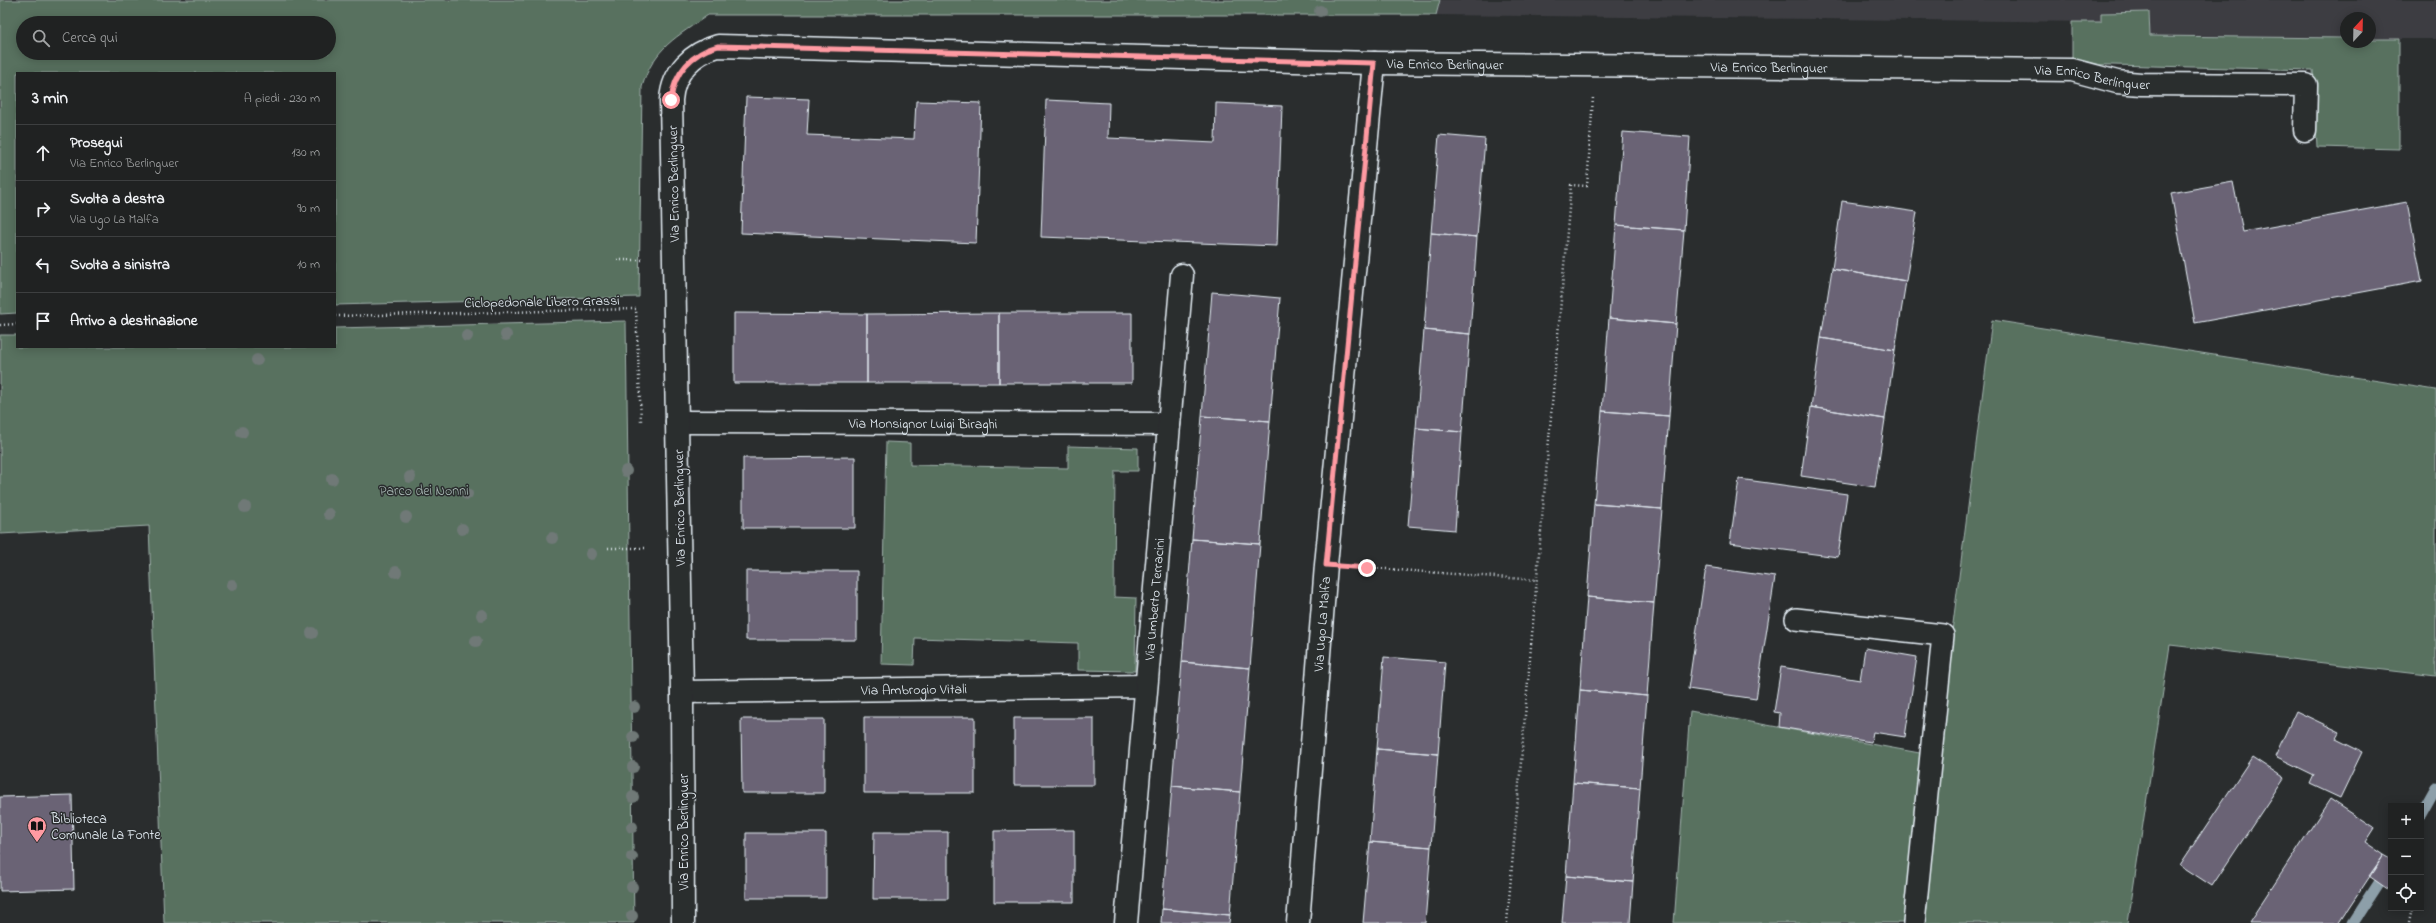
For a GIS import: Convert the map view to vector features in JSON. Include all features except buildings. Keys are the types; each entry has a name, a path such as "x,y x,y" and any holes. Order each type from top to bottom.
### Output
{"street":[{"name":"Via Enrico Berlinguer","path":"683,923 682,692 672,93 683,68 699,54 711,48 718,46 1374,63 1596,64 2072,70 2117,82 2141,84 2306,85 2305,130"},
{"name":"Via Ugo La Malfa","path":"1298,923 1326,565 1374,63"},
{"name":"Via Umberto Terracini","path":"1126,923 1182,275"},
{"name":"Via Monsignor Luigi Biraghi","path":"677,422 1169,424"},
{"name":"Via Ambrogio Vitali","path":"682,692 1146,686"}],"lane":[{"path":"1796,619 1944,635 1914,923"}],"path":[{"path":"1507,923 1571,185 1587,186 1596,64"},
{"name":"Ciclopedonale Libero Grassi","path":"336,316 636,309 641,421"},
{"path":"0,324 16,324"},
{"path":"608,548 645,548"},
{"path":"1326,565 1537,580"},
{"path":"2409,923 2411,911"}],"shaded area":[{"path":"1440,0 2436,0 2436,39 2376,39 2376,12 2340,12 2340,38 2150,36 2149,12 2101,13 2101,22 1436,15"}],"green space":[{"path":"0,0 1440,0 1436,15 708,15 677,37 660,52 647,73 642,87 639,297 336,305 336,72 16,72 16,313 0,314"},
{"path":"2149,12 2150,36 2340,38 2340,48 2376,48 2376,39 2399,39 2399,149 2317,147 2313,70 2072,64 2072,22 2101,22 2101,13"},
{"path":"1992,320 2436,390 2436,676 2170,645 2128,923 1674,923 1690,711 1936,756"},
{"name":"Parco dei Nonni","path":"626,321 634,923 164,923 149,526 0,534 0,335 16,335 16,348 336,348 336,328"},
{"path":"886,442 910,443 910,465 1068,468 1068,446 1138,448 1138,471 1115,471 1114,597 1136,598 1135,671 1078,670 1078,643 915,638 914,665 881,664"}],"waterway":[{"path":"2424,809 2436,787"},
{"path":"2353,923 2379,883"}],"place":[{"name":"Biblioteca Comunale La Fonte","path":"37,843"}],"route":[{"path":"671,100 674,86 679,74 688,62 705,50 718,46 1374,63 1326,565 1367,568"}]}
